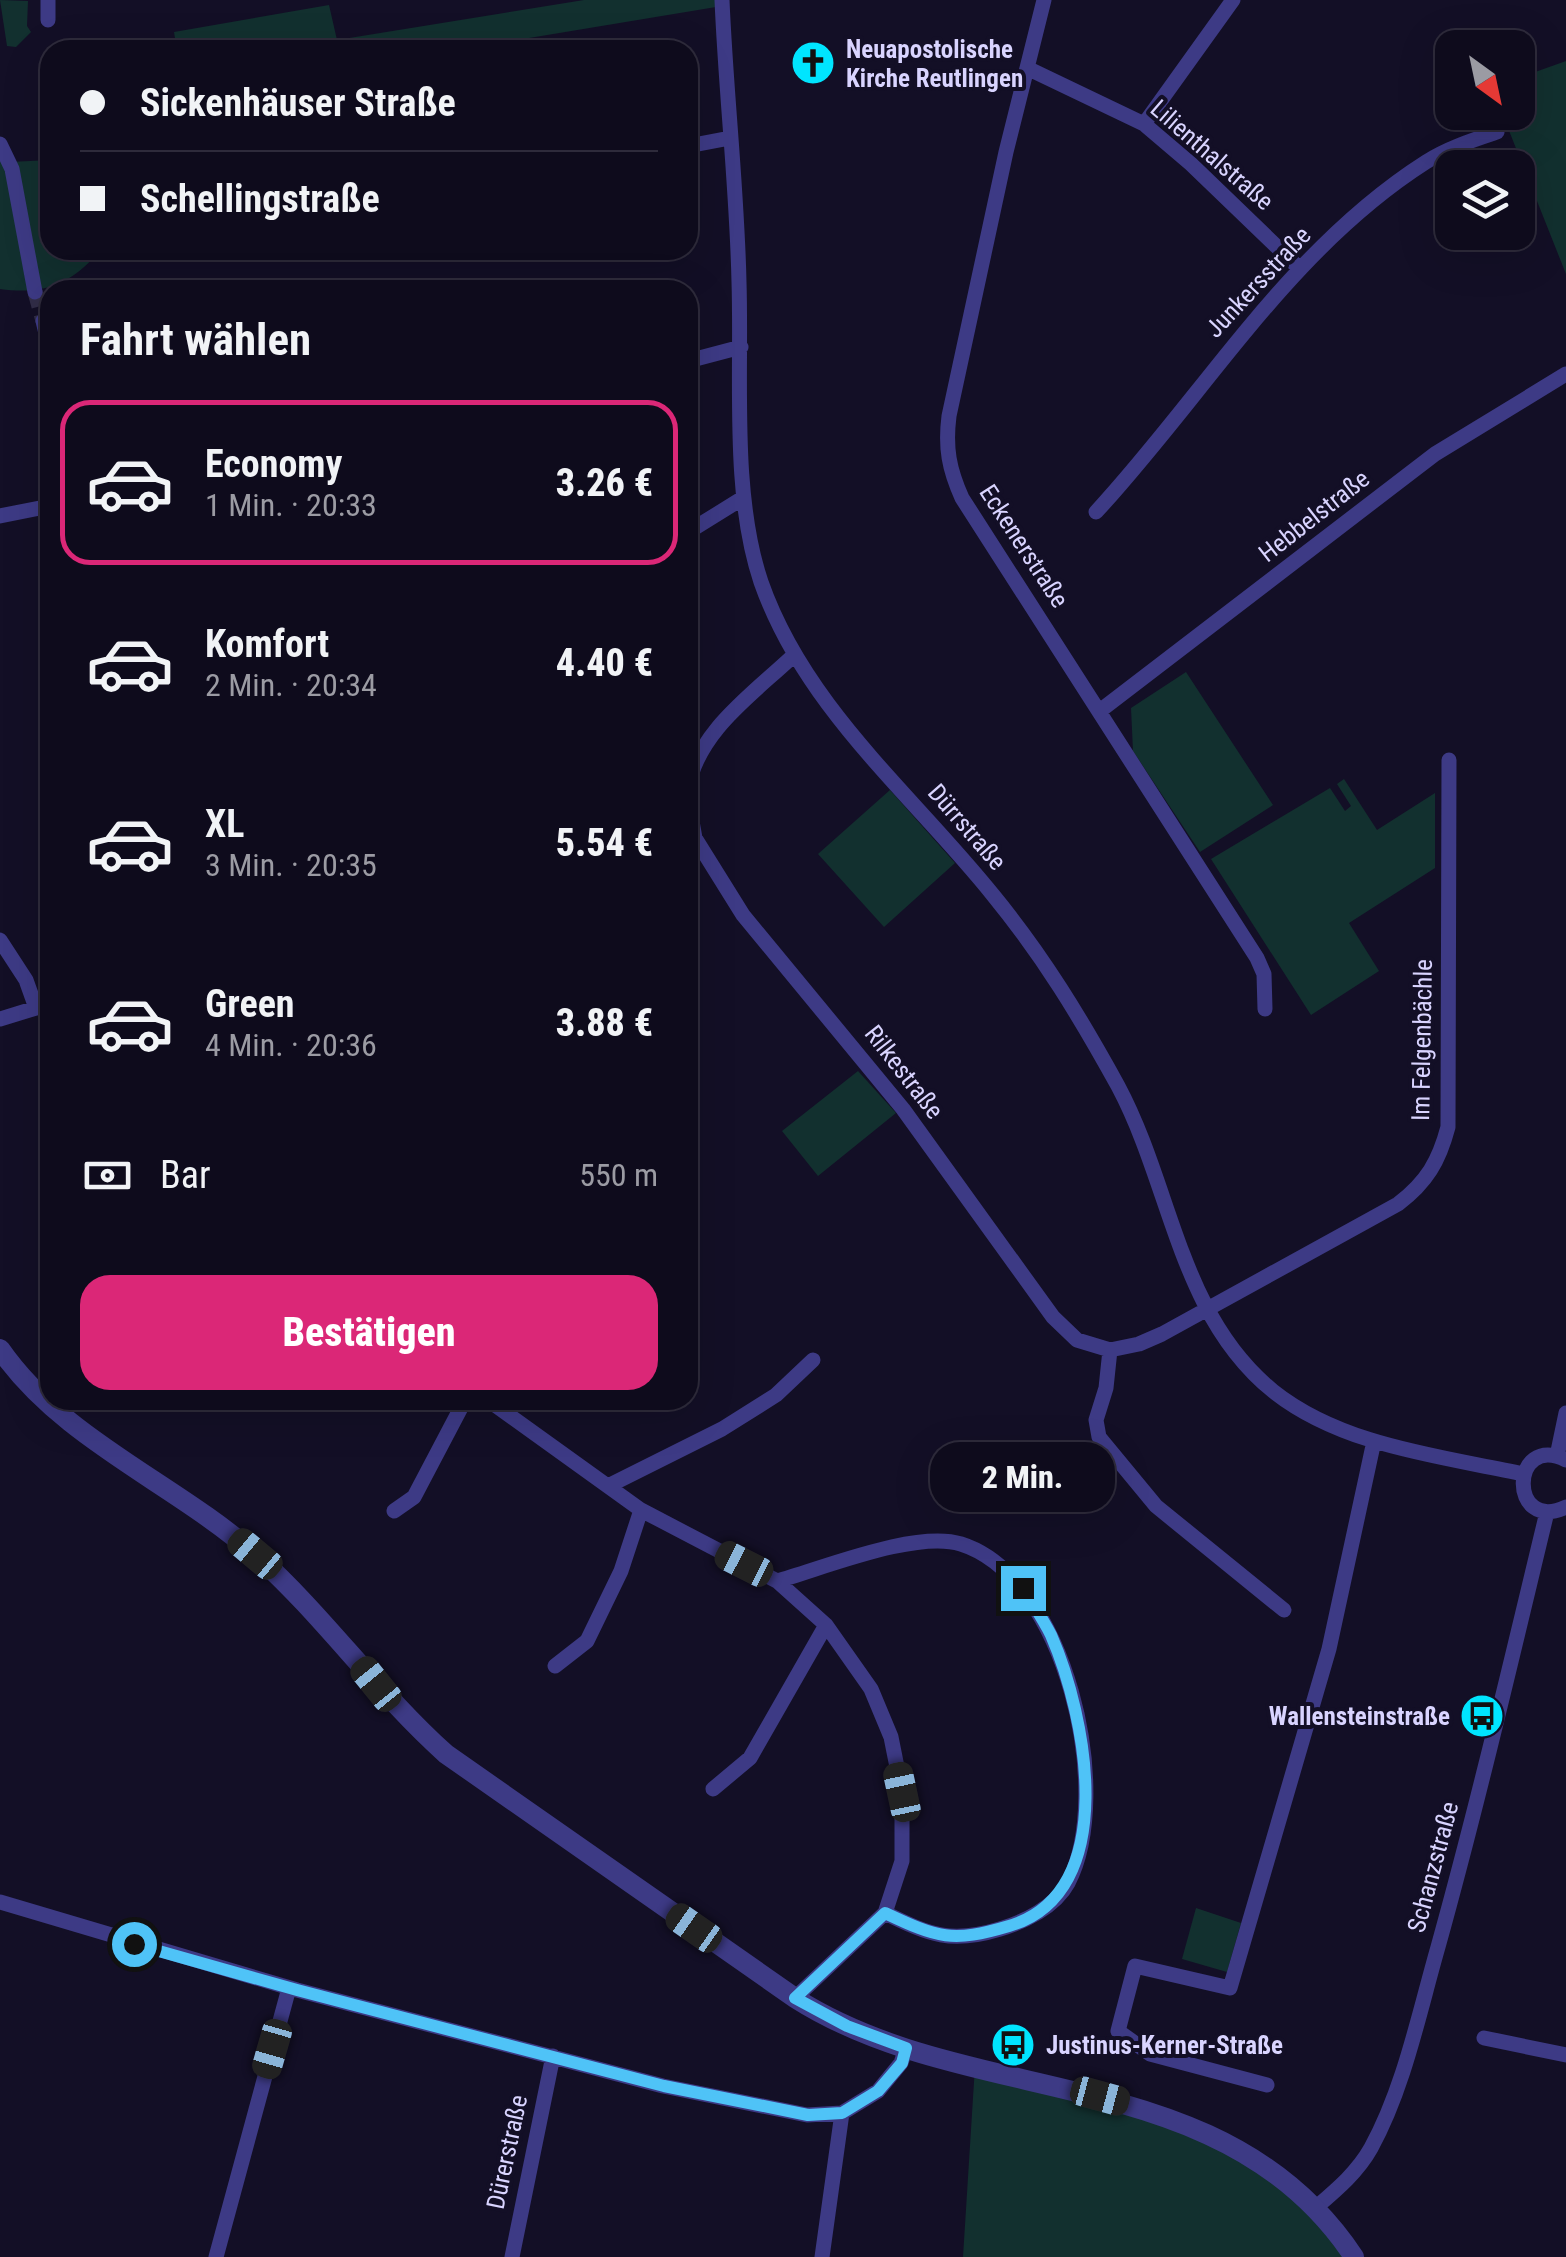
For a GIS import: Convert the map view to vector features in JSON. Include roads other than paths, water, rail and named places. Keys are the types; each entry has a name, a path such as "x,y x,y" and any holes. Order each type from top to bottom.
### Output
{"street":[{"path":"48,0 48,20"},
{"name":"Dürrstraße","path":"722,0 737,208 743,498 760,580 794,656 835,714 992,893 1055,976 1133,1115 1192,1281 1229,1345 1275,1393 1335,1426 1374,1441 1523,1474"},
{"name":"Eckenerstraße","path":"1044,0 1006,152 945,448 962,498 1258,958 1264,974 1265,1009"},
{"path":"1144,124 1233,0"},
{"name":"Lilienthalstraße","path":"1027,68 1144,124 1179,152 1300,268"},
{"name":"Junkersstraße","path":"1096,512 1234,342 1300,268 1428,160 1497,132"},
{"path":"698,144 730,138"},
{"path":"0,144 12,169 35,292"},
{"path":"698,358 742,347"},
{"name":"Hebbelstraße","path":"1101,710 1435,454 1566,374"},
{"path":"698,526 743,498"},
{"path":"0,516 40,508"},
{"path":"698,759 718,726 794,656"},
{"name":"Im Felgenbächle","path":"1206,1309 1398,1204 1428,1178 1440,1157 1448,1127 1449,760"},
{"name":"Rilkestraße","path":"698,843 743,915 903,1108 1053,1317 1077,1340 1110,1350"},
{"path":"0,940 40,1003"},
{"path":"0,1019 40,1009"},
{"path":"1206,1309 1139,1344 1110,1350 1108,1378 1096,1420 1099,1437 1156,1506 1284,1610"},
{"path":"2,1355 40,1394"},
{"path":"608,1486 722,1429 776,1395 812,1360"},
{"path":"58,1410 218,1523 255,1554 316,1614 395,1705 446,1754 795,1998 847,2026 906,2048 1128,2104 1175,2120 1256,2162 1314,2209 1354,2257"},
{"path":"394,1511 414,1497 460,1410"},
{"path":"502,1410 641,1510 778,1581 826,1625 871,1689 891,1736 902,1792 902,1861 885,1913 795,1998"},
{"path":"1566,1413 1562,1458 1543,1456 1530,1462 1521,1484 1529,1503 1546,1512 1566,1507"},
{"path":"1266,2085 1150,2054 1118,2031 1134,1966 1230,1988 1329,1649 1374,1441"},
{"path":"555,1666 587,1641 621,1571 641,1510"},
{"name":"Schanzstraße","path":"1314,2209 1350,2177 1370,2149 1399,2076 1484,1776 1546,1512"},
{"path":"778,1581 906,1544 935,1540 960,1544 998,1561 1023,1588 1050,1632 1071,1690 1083,1760 1086,1816 1066,1886 1028,1921 971,1938 927,1933 885,1913"},
{"path":"714,1789 750,1758 826,1625"},
{"path":"0,1902 290,1988 682,2090 808,2115 842,2113 878,2091 902,2063 906,2048"},
{"path":"216,2257 290,1988"},
{"path":"1484,2038 1566,2054"},
{"name":"Dürerstraße","path":"512,2257 553,2056"},
{"path":"822,2257 842,2113"}],"tunnel":[{"path":"35,292 40,310"}],"place":[{"name":"Neuapostolische Kirche Reutlingen","path":"813,63"},
{"name":"Wallensteinstraße","path":"1482,1716"},
{"name":"Justinus-Kerner-Straße","path":"1013,2045"}]}
